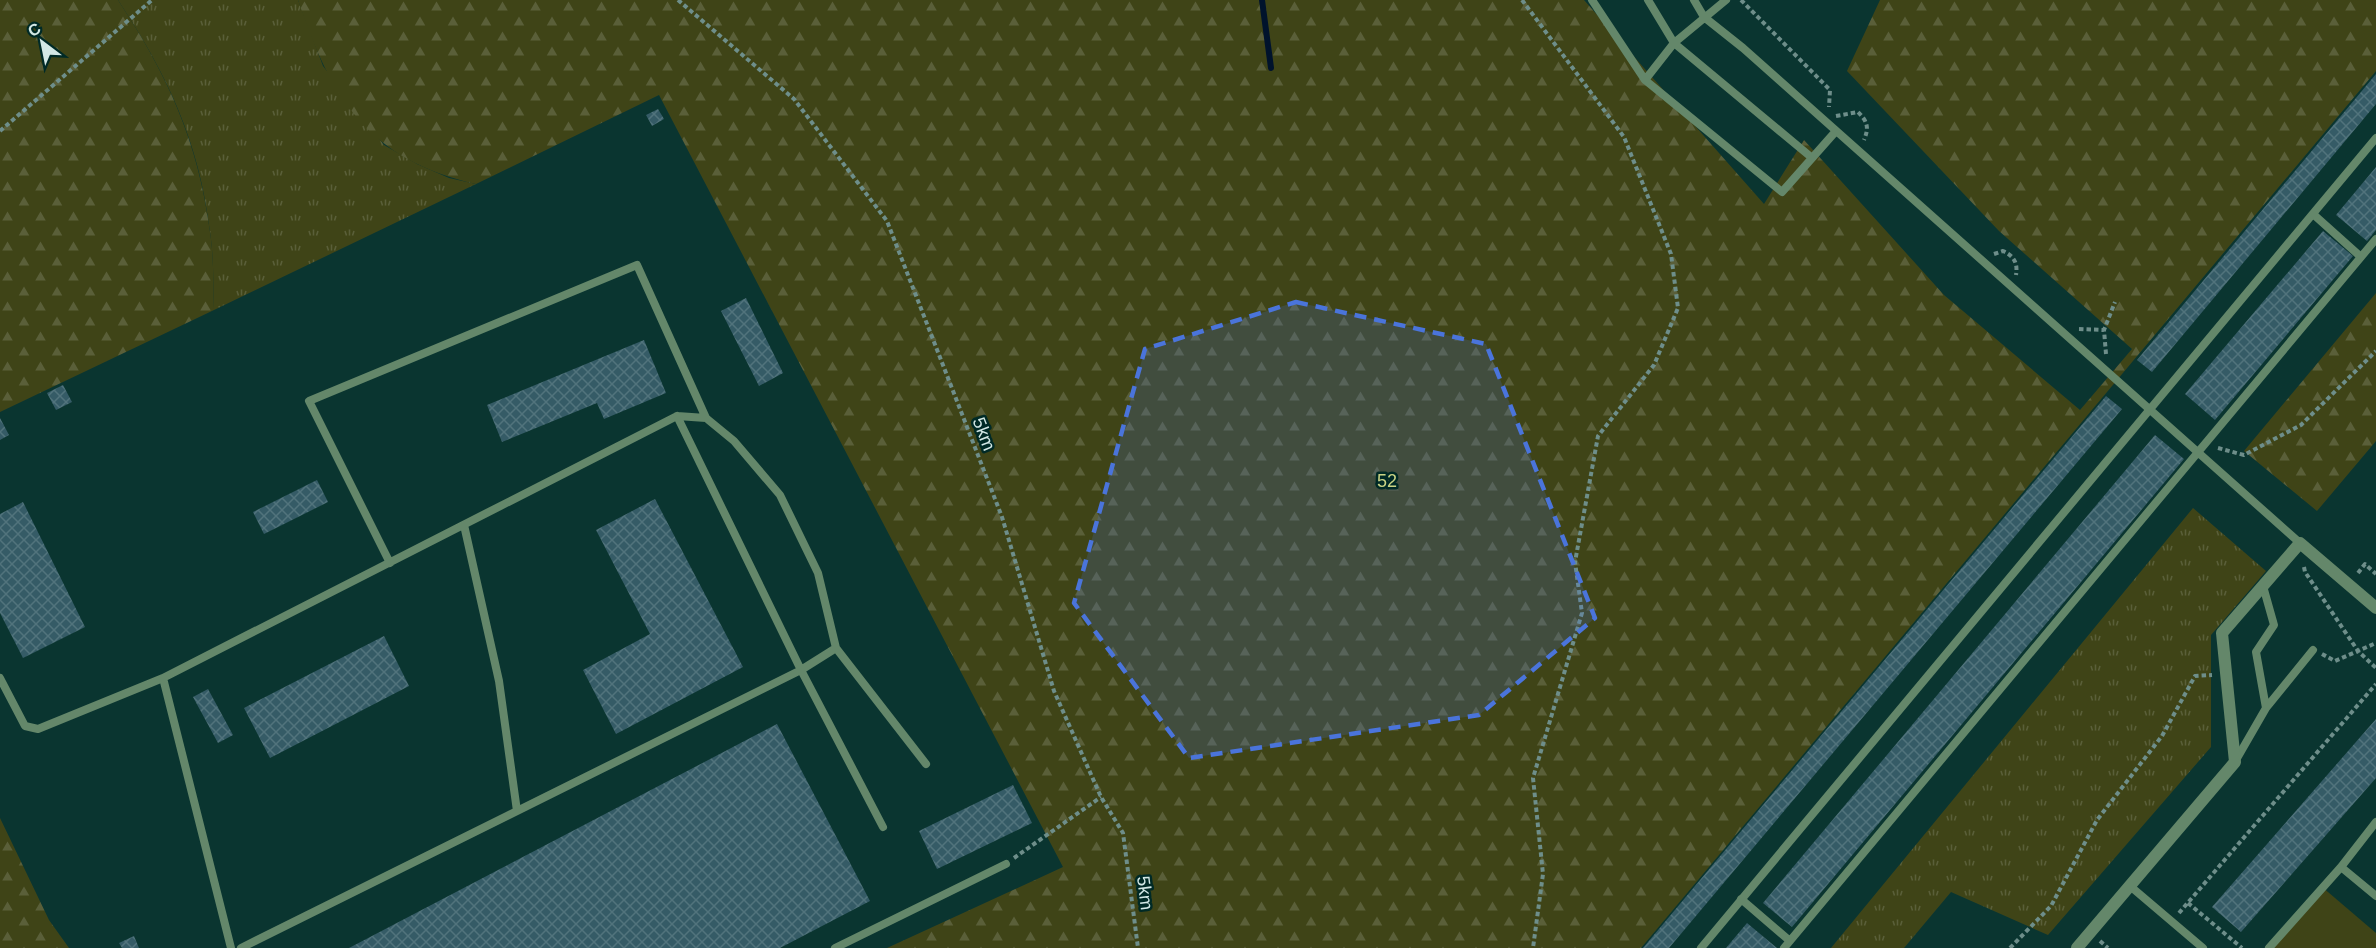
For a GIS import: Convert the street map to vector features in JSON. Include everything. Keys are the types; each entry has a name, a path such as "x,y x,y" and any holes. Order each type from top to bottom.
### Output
{"street":[{"path":"2077,948 2235,762 2222,633 2300,543 2376,608"}],"lane":[{"path":"1592,0 1645,80 1782,192 1836,130"},
{"path":"1648,0 1674,43 1811,157"},
{"path":"1694,0 1704,17 1743,48 1836,130 2300,543"},
{"path":"1645,80 1674,43 1726,0"},
{"path":"1701,948 2376,138"},
{"path":"2313,213 2361,257"},
{"path":"1784,948 2376,238"},
{"path":"390,563 309,401 637,265 706,418 734,441 780,495 818,573 836,648 927,764"},
{"path":"0,678 25,726 38,729 163,678 677,416 706,418"},
{"path":"677,416 801,670 883,827"},
{"path":"464,525 499,681 517,811"},
{"path":"2263,586 2274,625 2256,652 2266,708"},
{"path":"241,948 801,670 836,648"},
{"path":"2235,762 2266,708 2313,650"},
{"path":"163,678 231,948"},
{"path":"2269,948 2341,867 2376,822"},
{"path":"835,948 1006,864"},
{"path":"2341,867 2376,896"},
{"path":"2130,886 2203,948"},
{"path":"1742,899 1790,941"}],"path":[{"path":"0,131 152,0"},
{"name":"5km","path":"678,0 794,99 887,221 1002,517 1054,691 1101,797 1123,832 1138,948"},
{"path":"1522,0 1624,137 1671,254 1678,308 1654,365 1598,436 1575,562 1582,613 1533,778 1543,874 1533,948"},
{"path":"1832,117 1858,112 1865,118 1868,129 1863,144"},
{"path":"1990,256 2003,251 2009,254 2018,267 2016,278"},
{"path":"2106,357 2104,330 2115,302"},
{"path":"2073,328 2104,330"},
{"path":"2204,443 2244,455 2273,441 2301,424 2376,351"},
{"path":"2300,543 2305,572 2358,651 2376,668"},
{"path":"2349,584 2364,564 2376,574"},
{"path":"2313,650 2335,661 2376,644"},
{"path":"2010,948 2051,906 2097,820 2162,736 2195,676 2226,673"},
{"path":"2172,921 2376,684"},
{"path":"1006,864 1101,797"},
{"path":"2188,903 2242,948"}],"highlighted area":[{"path":"1296,302 1486,344 1595,618 1479,715 1189,758 1074,603 1145,349"}],"green space":[{"path":"0,0 118,0 166,83 198,168 210,232 214,310 0,412"},
{"path":"118,0 298,0 323,66 384,145 417,164 449,178 476,184 214,310 210,232 198,168 179,110 152,56"},
{"name":"52","path":"298,0 1584,0 1764,204 1804,140 1944,295 2080,410 2132,349 1999,231 1847,71 1880,0 2376,0 2376,71 1641,948 887,948 1063,867 659,95 476,184 439,173 408,159 381,141 359,120 325,67"},
{"path":"2376,293 2376,441 2317,511 2244,451"},
{"path":"2193,508 2266,571 2211,635 2211,747 2048,935 1951,892 1904,948 1831,948"},
{"path":"0,818 49,920 69,948 0,948"},
{"path":"2321,886 2376,933 2376,948 2268,948"}],"building":[{"path":"2376,74 2376,104 2152,372 2137,360"},
{"path":"658,109 664,119 652,126 646,115"},
{"path":"2376,167 2376,230 2367,241 2336,215"},
{"path":"2323,231 2353,256 2215,420 2185,394"},
{"path":"746,298 783,373 759,386 721,311"},
{"path":"644,340 666,393 604,419 597,403 502,442 487,405"},
{"path":"63,385 72,402 56,410 47,393"},
{"path":"2106,396 2122,409 1669,948 1643,948"},
{"path":"0,418 9,435 0,440"},
{"path":"2155,435 2184,459 1792,927 1763,903"},
{"path":"317,480 328,502 264,534 253,512"},
{"path":"655,499 743,667 616,734 583,670 650,634 596,530"},
{"path":"23,502 85,627 23,658 0,613 0,514"},
{"path":"384,636 409,686 270,758 244,708"},
{"path":"208,689 233,735 218,743 193,697"},
{"path":"2376,719 2376,778 2241,932 2212,907"},
{"path":"777,724 870,901 780,948 349,948"},
{"path":"1013,785 1032,823 937,869 919,831"},
{"path":"1747,923 1777,948 1726,948"},
{"path":"134,936 139,948 122,948 119,943"}],"waterway":[{"path":"1262,0 1271,68"}]}
